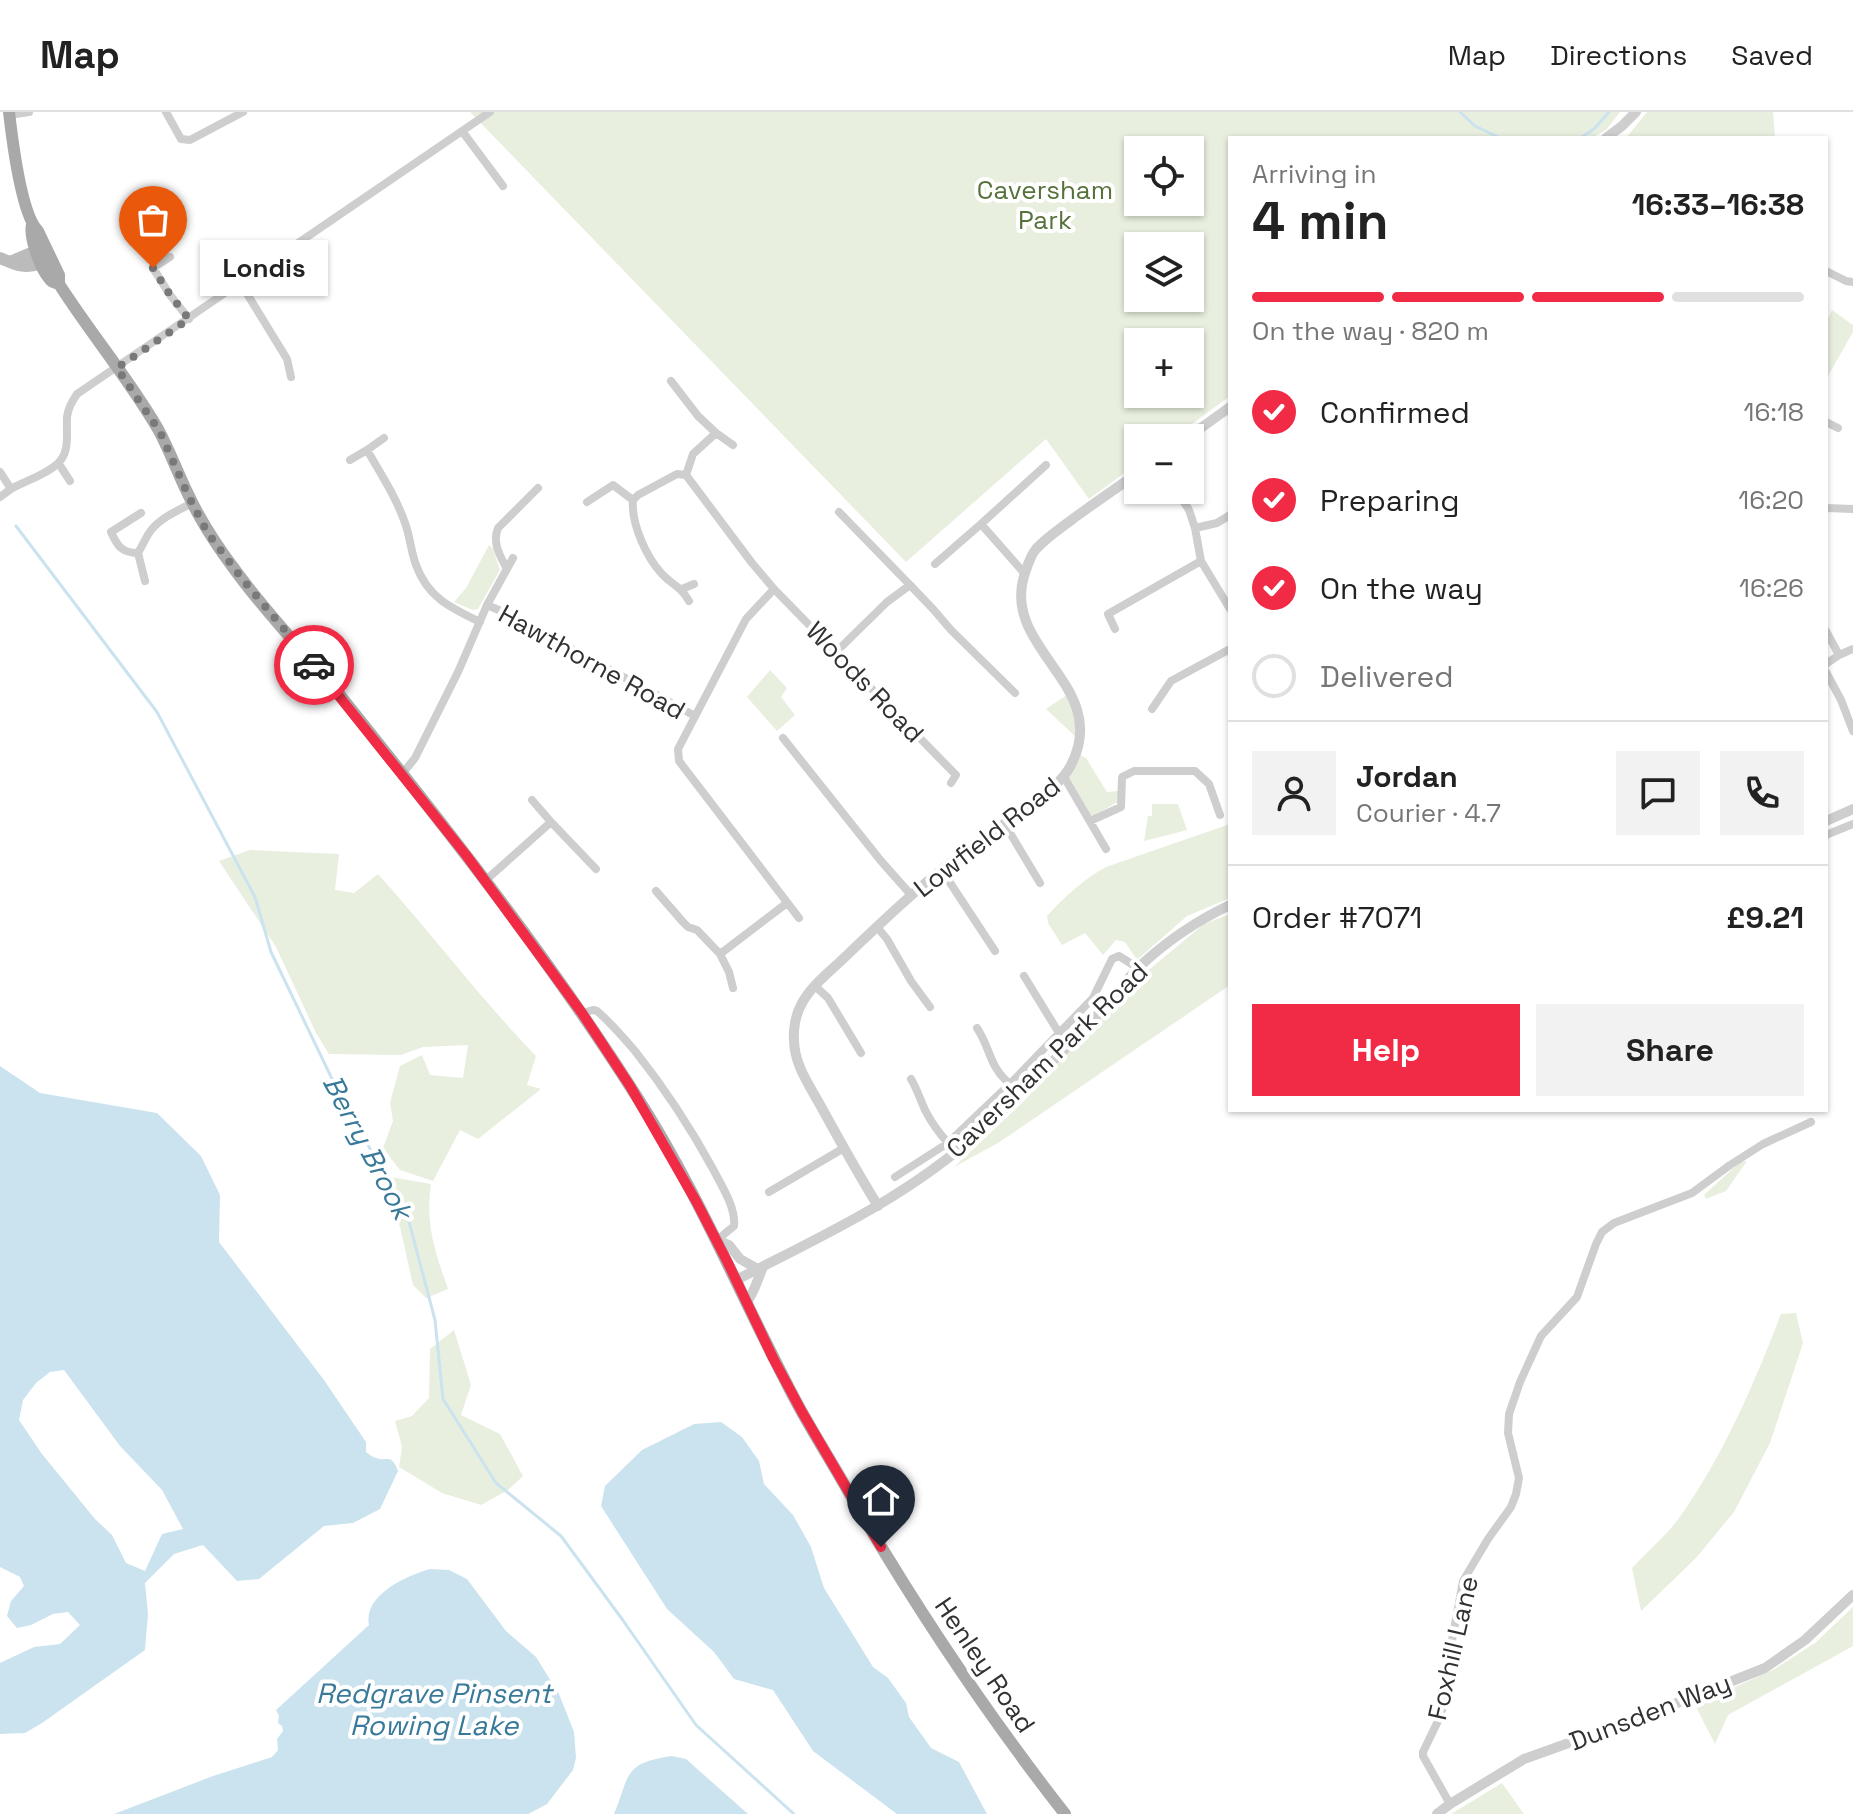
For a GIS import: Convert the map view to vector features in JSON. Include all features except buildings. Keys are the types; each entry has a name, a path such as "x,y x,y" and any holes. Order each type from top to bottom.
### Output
{"main road":[{"path":"5,260 26,267 42,256 30,234 32,225 21,186 9,113"},
{"name":"Henley Road","path":"42,256 50,281 59,284 160,432 207,532 486,880 582,1013 640,1101 717,1240 802,1412 867,1524 947,1651 1065,1814"}],"street":[{"path":"9,113 29,112"},
{"path":"166,112 181,139 190,140 243,112"},
{"path":"0,497 59,464 66,451 69,407 77,394 490,112"},
{"path":"1609,136 1636,112"},
{"path":"462,131 503,186"},
{"path":"170,257 153,268 189,319"},
{"path":"1828,272 1853,282"},
{"path":"241,284 287,359 291,377"},
{"path":"287,359 298,353"},
{"path":"671,381 698,416 733,445"},
{"path":"1204,426 1228,408"},
{"path":"1828,423 1838,428"},
{"path":"633,500 677,474 686,475 693,454 716,433"},
{"path":"350,460 384,438"},
{"path":"367,450 396,501 424,581 441,602 480,622"},
{"path":"59,464 70,481"},
{"path":"935,564 1046,465"},
{"path":"0,472 11,489"},
{"path":"587,502 613,485 617,474"},
{"name":"Woods Road","path":"686,475 774,589 957,776"},
{"path":"981,524 1025,574 1034,551 1054,532 1124,483"},
{"path":"613,485 633,500"},
{"path":"507,569 497,547 498,528 538,488"},
{"path":"633,500 632,511 640,539 662,574 682,589 689,601"},
{"path":"145,581 138,553 154,526 192,503"},
{"path":"1185,504 1195,528 1201,561 1228,604"},
{"path":"1828,508 1853,509"},
{"path":"839,512 910,585 978,663 1015,693"},
{"path":"138,553 129,553 118,547 111,532 141,513"},
{"path":"1195,528 1217,523 1228,516"},
{"path":"402,774 415,758 487,605 513,558"},
{"path":"1115,629 1106,610 1201,561"},
{"name":"Lowfield Road","path":"878,1206 801,1070 793,1039 797,1015 815,986 877,927 941,869 1064,777 1073,762 1078,746 1076,702 1028,627 1022,598 1025,574"},
{"path":"682,589 694,584"},
{"path":"835,653 887,602 910,585"},
{"path":"695,716 746,619 774,589"},
{"name":"Hawthorne Road","path":"487,605 695,716 678,749 679,761 799,918"},
{"path":"1828,635 1839,655"},
{"path":"1828,663 1853,649"},
{"path":"1152,709 1171,681 1228,650"},
{"path":"1828,676 1853,730"},
{"path":"783,738 912,896"},
{"path":"783,756 792,749"},
{"path":"1090,821 1121,807 1122,777 1134,771 1195,771 1209,784 1220,815"},
{"path":"1064,777 1106,849"},
{"path":"532,800 596,869"},
{"path":"1828,820 1853,809"},
{"path":"486,880 551,822"},
{"path":"1004,823 1040,883"},
{"path":"1828,834 1853,824"},
{"path":"941,869 995,951"},
{"path":"656,891 688,927 698,932 720,954 733,988"},
{"path":"720,954 787,903"},
{"name":"Caversham Park Road","path":"736,1280 878,1206 924,1177 1025,1089 1108,1004 1138,968 1189,928 1228,906"},
{"path":"877,927 930,1007"},
{"path":"895,1177 948,1143 1010,1084 1093,998 1112,959 1119,956 1138,968"},
{"path":"1024,976 1059,1033"},
{"path":"815,986 828,998 861,1053"},
{"name":"Henley Road","path":"582,1013 597,1011 619,1032 683,1115 733,1213 734,1226 717,1240"},
{"path":"977,1028 988,1046 992,1063 1010,1084"},
{"path":"911,1079 937,1130 948,1143"},
{"name":"Foxhill Lane","path":"1450,1804 1423,1752 1448,1693 1448,1662 1463,1581 1511,1507 1516,1494 1519,1478 1507,1424 1520,1382 1541,1336 1577,1297 1602,1232 1614,1223 1692,1193 1763,1144 1811,1122"},
{"path":"769,1192 844,1148"},
{"path":"717,1240 729,1245 740,1259 760,1268 752,1296 746,1303"},
{"name":"Dunsden Way","path":"1437,1814 1524,1759 1765,1668 1805,1640 1853,1595"}],"green space":[{"name":"Caversham Park","path":"470,112 1620,112 1606,130 1596,136 1228,136 1228,397 1192,424 1124,424 1124,473 1089,499 1046,439 906,562"},
{"path":"1647,112 1773,112 1775,136 1628,136"},
{"path":"1832,310 1853,325 1853,332 1828,376 1828,319"},
{"path":"489,545 500,570 478,609 473,610 454,602 466,588"},
{"path":"770,670 787,688 781,697 795,715 777,731 747,697"},
{"path":"1071,692 1079,740 1046,709"},
{"path":"1076,753 1086,758 1107,792 1119,791 1118,802 1094,815 1087,815 1064,777"},
{"path":"1152,804 1178,804 1187,830 1144,841 1148,816 1152,816"},
{"path":"1228,825 1228,899 1187,916 1137,960 1125,942 1116,940 1103,955 1085,933 1062,945 1048,923 1047,916 1061,902 1106,867"},
{"path":"250,850 339,854 335,890 354,893 378,874 536,1056 527,1085 541,1089 478,1139 460,1130 433,1181 400,1170 383,1148 393,1121 390,1103 400,1066 422,1055 430,1075 463,1078 468,1045 423,1047 401,1055 329,1054 276,947 219,861"},
{"path":"1228,915 1228,986 998,1143 954,1167 1023,1102 1127,988 1204,924"},
{"path":"1747,1161 1726,1191 1706,1199 1704,1195 1740,1162"},
{"path":"385,1176 431,1184 430,1225 448,1289 426,1298 413,1285"},
{"path":"1796,1313 1803,1343 1770,1443 1734,1512 1696,1558 1641,1611 1632,1568 1682,1514 1738,1417 1781,1314"},
{"path":"454,1330 471,1385 461,1415 500,1434 523,1476 508,1490 481,1505 442,1493 399,1467 402,1447 395,1421 412,1416 429,1398 430,1349"},
{"path":"1853,1607 1853,1646 1728,1715 1715,1744 1695,1705 1773,1670 1815,1643"},
{"path":"1502,1783 1524,1814 1451,1814"}],"water":[{"path":"0,1066 40,1093 157,1113 201,1156 220,1195 219,1242 324,1380 366,1442 366,1452 375,1458 391,1460 398,1471 380,1509 353,1523 324,1526 259,1579 237,1581 203,1545 174,1554 145,1583 148,1614 145,1650 25,1733 0,1734 0,1663 34,1647 60,1644 80,1625 68,1612 53,1614 17,1628 7,1616 11,1601 24,1586 20,1577 0,1567","holes":["64,1370 120,1446 162,1490 183,1529 162,1534 145,1571 126,1563 112,1535 95,1519 42,1454 19,1420 23,1400 36,1383 50,1372"]},
{"path":"721,1422 742,1437 759,1461 764,1484 793,1515 811,1547 824,1588 873,1667 888,1678 906,1703 909,1717 931,1748 959,1762 987,1814 897,1814 813,1751 773,1690 734,1679 714,1652 667,1609 601,1506 605,1486 642,1450 694,1424"},
{"name":"Redgrave Pinsent Rowing Lake","path":"430,1569 449,1570 467,1579 506,1631 536,1657 559,1694 574,1732 576,1758 573,1770 547,1804 528,1814 114,1814 272,1757 278,1750 277,1739 283,1731 276,1710 369,1625 369,1614 379,1596 410,1576"},
{"path":"672,1756 686,1759 748,1814 614,1814 626,1780 636,1767"}],"waterway":[{"path":"1460,112 1475,126 1496,136"},
{"path":"1583,136 1609,112"},
{"name":"Berry Brook","path":"16,526 157,712 255,897 271,952 334,1083 408,1218 435,1320 443,1399 496,1483 561,1536 696,1725 794,1814"}],"way so far":[{"path":"153,268 189,319 117,368 160,432 207,532 314,665"}],"place":[{"name":"Londis","path":"153,268"}],"route":[{"path":"314,665 466,855 582,1013 640,1101 697,1203 802,1412 881,1547"}]}
